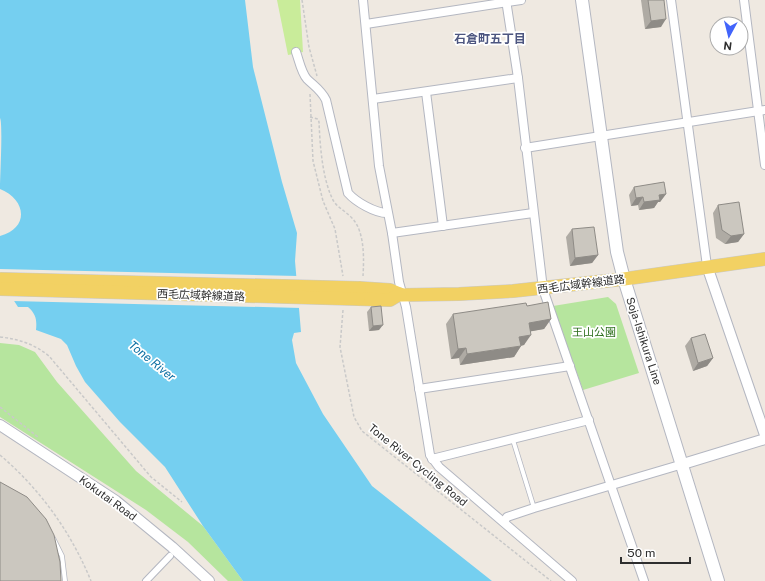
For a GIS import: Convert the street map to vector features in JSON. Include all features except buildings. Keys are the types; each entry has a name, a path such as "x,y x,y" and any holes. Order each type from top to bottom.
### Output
{"main road":[{"name":"Soja-Ishikura Line","path":"582,0 613,229 624,279 683,464 718,581"},
{"name":"西毛広域幹線道路","path":"0,279 360,289 390,300 401,294 459,294 543,289 624,279 764,258"},
{"name":"西毛広域幹線道路","path":"0,289 360,289"}],"street":[{"path":"363,0 379,166 392,233 401,294 429,451 432,459 439,467 572,581"},
{"path":"366,24 506,1 521,0"},
{"path":"672,0 707,266 765,435"},
{"path":"744,0 762,111 765,165"},
{"path":"506,1 518,78 525,148 543,289 644,581"},
{"path":"296,52 303,72 308,79 323,93 326,100 348,193 357,201 372,209 387,213"},
{"path":"373,99 518,78"},
{"path":"426,92 443,226"},
{"path":"525,148 762,111"},
{"path":"392,233 533,213"},
{"path":"419,389 570,366"},
{"path":"432,459 589,420"},
{"name":"Kokutai Road","path":"0,425 116,501 172,547 209,581"},
{"path":"504,522 507,518 534,508 765,439"},
{"path":"146,581 170,556"}],"lane":[{"path":"513,440 534,508"},
{"path":"52,535 62,556 65,581"}],"path":[{"path":"302,0 309,47 318,73 316,80"},
{"path":"310,93 311,146 315,171 323,201 335,229 343,277"},
{"path":"310,117 318,118 322,158 331,196 336,205 351,217 358,227 362,250 360,289"},
{"name":"Tone River Cycling Road","path":"343,306 340,346 354,416 359,426 368,437 551,581"},
{"path":"0,336 18,339 38,347 49,356 151,477 182,502"},
{"path":"0,455 23,476 49,506 70,538 91,581"}],"green space":[{"path":"277,0 300,0 303,52 288,55"},
{"name":"王山公園","path":"608,297 616,304 639,373 583,390 553,306"},
{"path":"0,343 19,345 35,352 57,382 136,471 203,526 243,581 228,581 188,542 146,510 0,417"}],"water":[{"name":"Tone River","path":"0,0 245,0 253,67 282,182 297,233 295,261 301,332 294,333 292,340 296,363 323,414 372,486 492,581 243,581 203,526 165,467 120,422 85,382 67,345 61,339 36,330 36,320 33,312 28,307 18,307 0,279 0,236 10,232 16,227 20,220 21,213 15,199 0,189"}],"pier":[{"path":"0,269 298,276 301,308 12,301 0,283"}],"district":[{"name":"石倉町五丁目","path":"490,39"}]}
